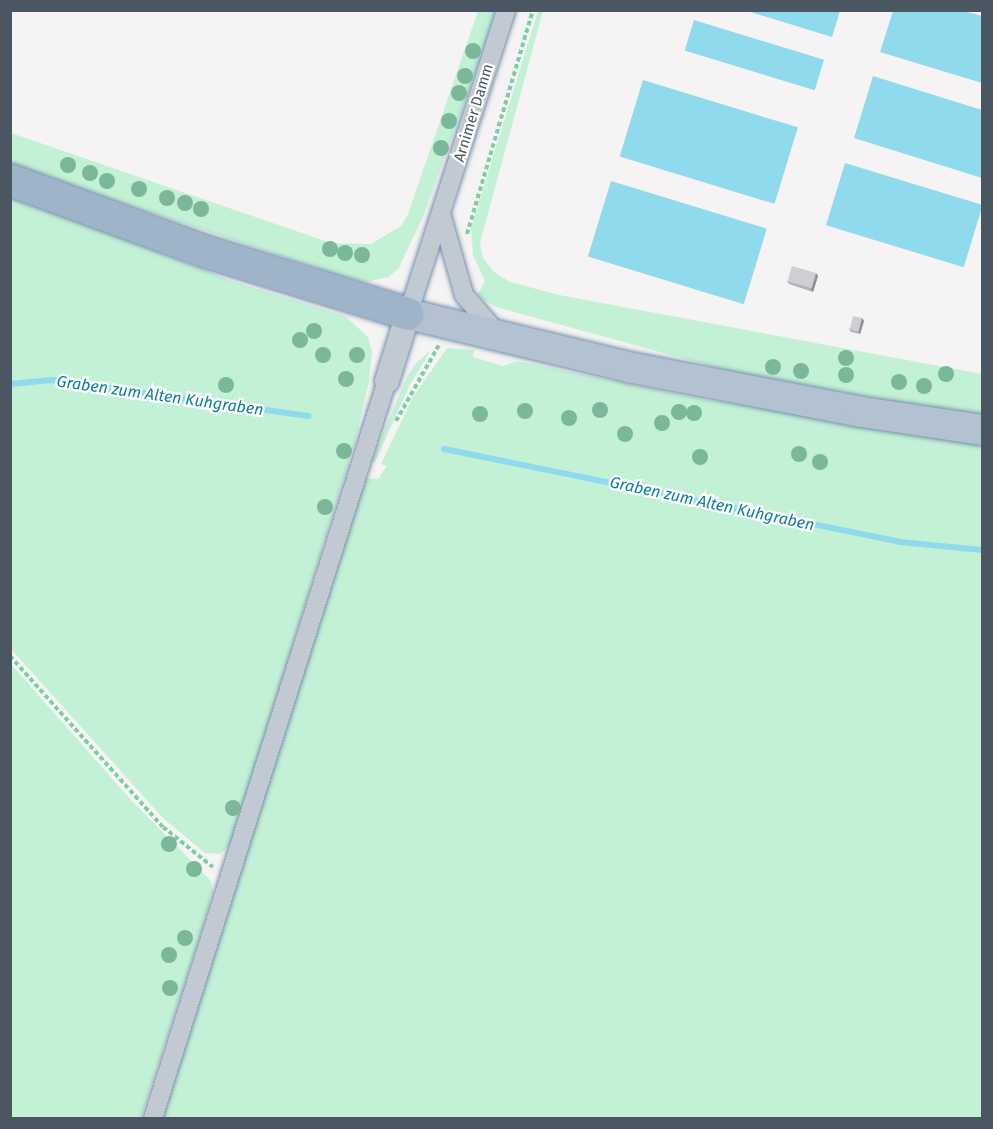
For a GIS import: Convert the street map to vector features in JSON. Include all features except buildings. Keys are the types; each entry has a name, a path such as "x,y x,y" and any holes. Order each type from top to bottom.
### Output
{"highway":[{"path":"10,180 210,253 408,314"}],"main road":[{"path":"408,314 500,338 704,382 982,430"}],"street":[{"name":"Arnimer Damm","path":"408,314 442,216 506,10"},
{"path":"442,216 464,295 500,338"},
{"path":"153,1119 408,314"}],"path":[{"path":"10,656 163,827 201,860 231,873"}],"green space":[{"path":"478,11 495,11 485,45 423,217 398,269 388,277 366,282 338,275 11,166 11,133 331,243 371,244 401,226 408,214"},
{"path":"538,11 543,11 480,243 483,258 494,272 510,282 559,295 982,374 982,417 736,373 496,307 482,299 478,294 485,281 473,255 471,228"},
{"path":"10,194 232,281 345,316 368,337 372,352 369,381 355,442 231,844 220,854 205,853 164,819 11,649"},
{"path":"447,348 474,350 473,357 503,366 518,361 702,399 982,443 982,1118 163,1118 364,478 378,479 387,466 381,464 413,397"},
{"path":"431,350 411,383 375,462 371,462 406,379 415,364"},
{"path":"10,663 130,799 211,881 213,891 141,1118 11,1118"}],"water":[{"path":"747,11 840,11 832,37"},
{"path":"893,11 965,11 982,16 982,83 880,52"},
{"path":"694,20 824,60 815,90 685,51"},
{"path":"873,76 982,110 982,178 854,138"},
{"path":"643,80 798,127 775,204 620,157"},
{"path":"845,163 982,205 964,267 826,225"},
{"path":"611,181 767,229 744,304 588,257"}],"waterway":[{"name":"Graben zum Alten Kuhgraben","path":"10,384 52,380 308,416"},
{"name":"Graben zum Alten Kuhgraben","path":"444,449 900,542 982,550"}]}
